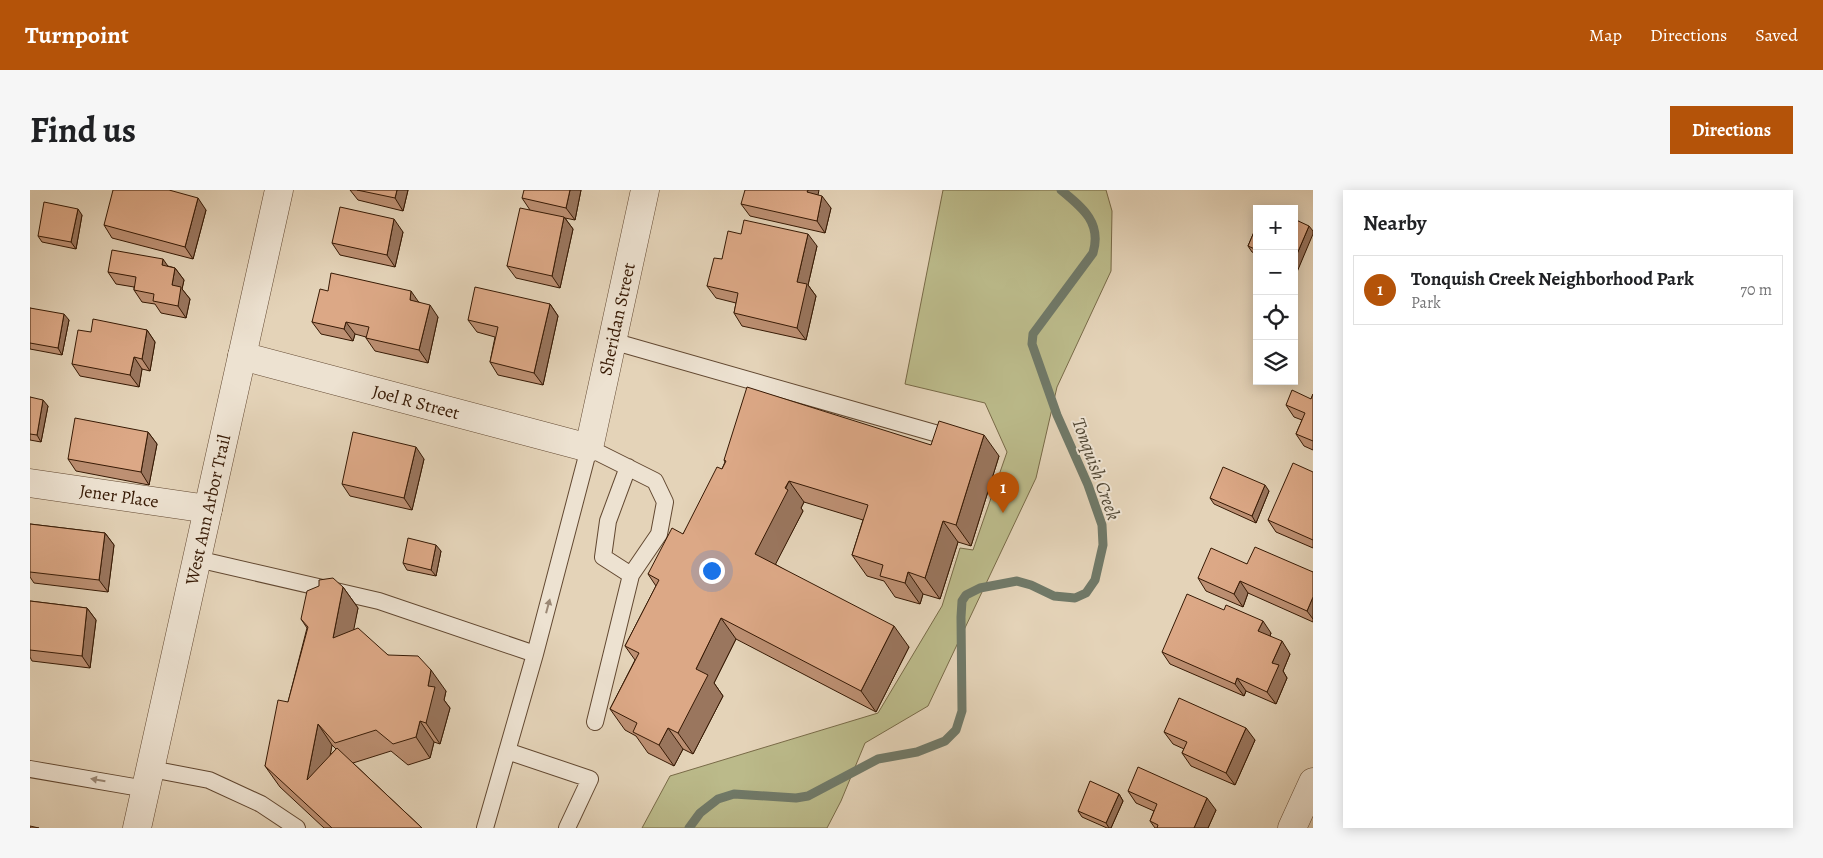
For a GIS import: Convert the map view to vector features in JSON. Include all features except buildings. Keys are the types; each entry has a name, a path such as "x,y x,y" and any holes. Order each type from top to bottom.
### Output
{"street":[{"name":"West Ann Arbor Trail","path":"138,828 279,190"},
{"name":"Sheridan Street","path":"589,448 645,190"},
{"name":"Joel R Street","path":"242,356 589,448"},
{"name":"Jener Place","path":"30,483 208,509"},
{"path":"1292,828 1313,782"}],"lane":[{"path":"612,342 938,434"},
{"path":"485,828 535,654 589,448 655,481 665,502 659,534 631,576 595,722"},
{"path":"628,467 608,521 602,558 631,576"},
{"path":"197,559 379,601 535,654"},
{"path":"507,752 590,779 567,828"},
{"path":"30,769 148,779 209,780 261,804 297,828"}],"shaded area":[{"path":"943,190 1106,190 1112,211 1111,271 1057,387 1036,478 928,706 865,743 841,801 827,828 642,828 670,776 878,713 942,606 960,548 973,550 1007,452 985,403 905,384"}],"waterway":[{"name":"Tonquish Creek","path":"689,828 700,813 718,799 734,794 796,798 808,796 878,759 917,752 945,741 956,730 962,711 961,617 962,601 966,595 980,588 1017,581 1031,585 1054,596 1075,598 1086,593 1095,580 1103,545 1102,525 1088,485 1057,415 1032,344 1033,334 1093,253 1095,233 1089,217 1077,203 1061,190"}],"place":[{"name":"Tonquish Creek Neighborhood Park","path":"1003,513"}]}
